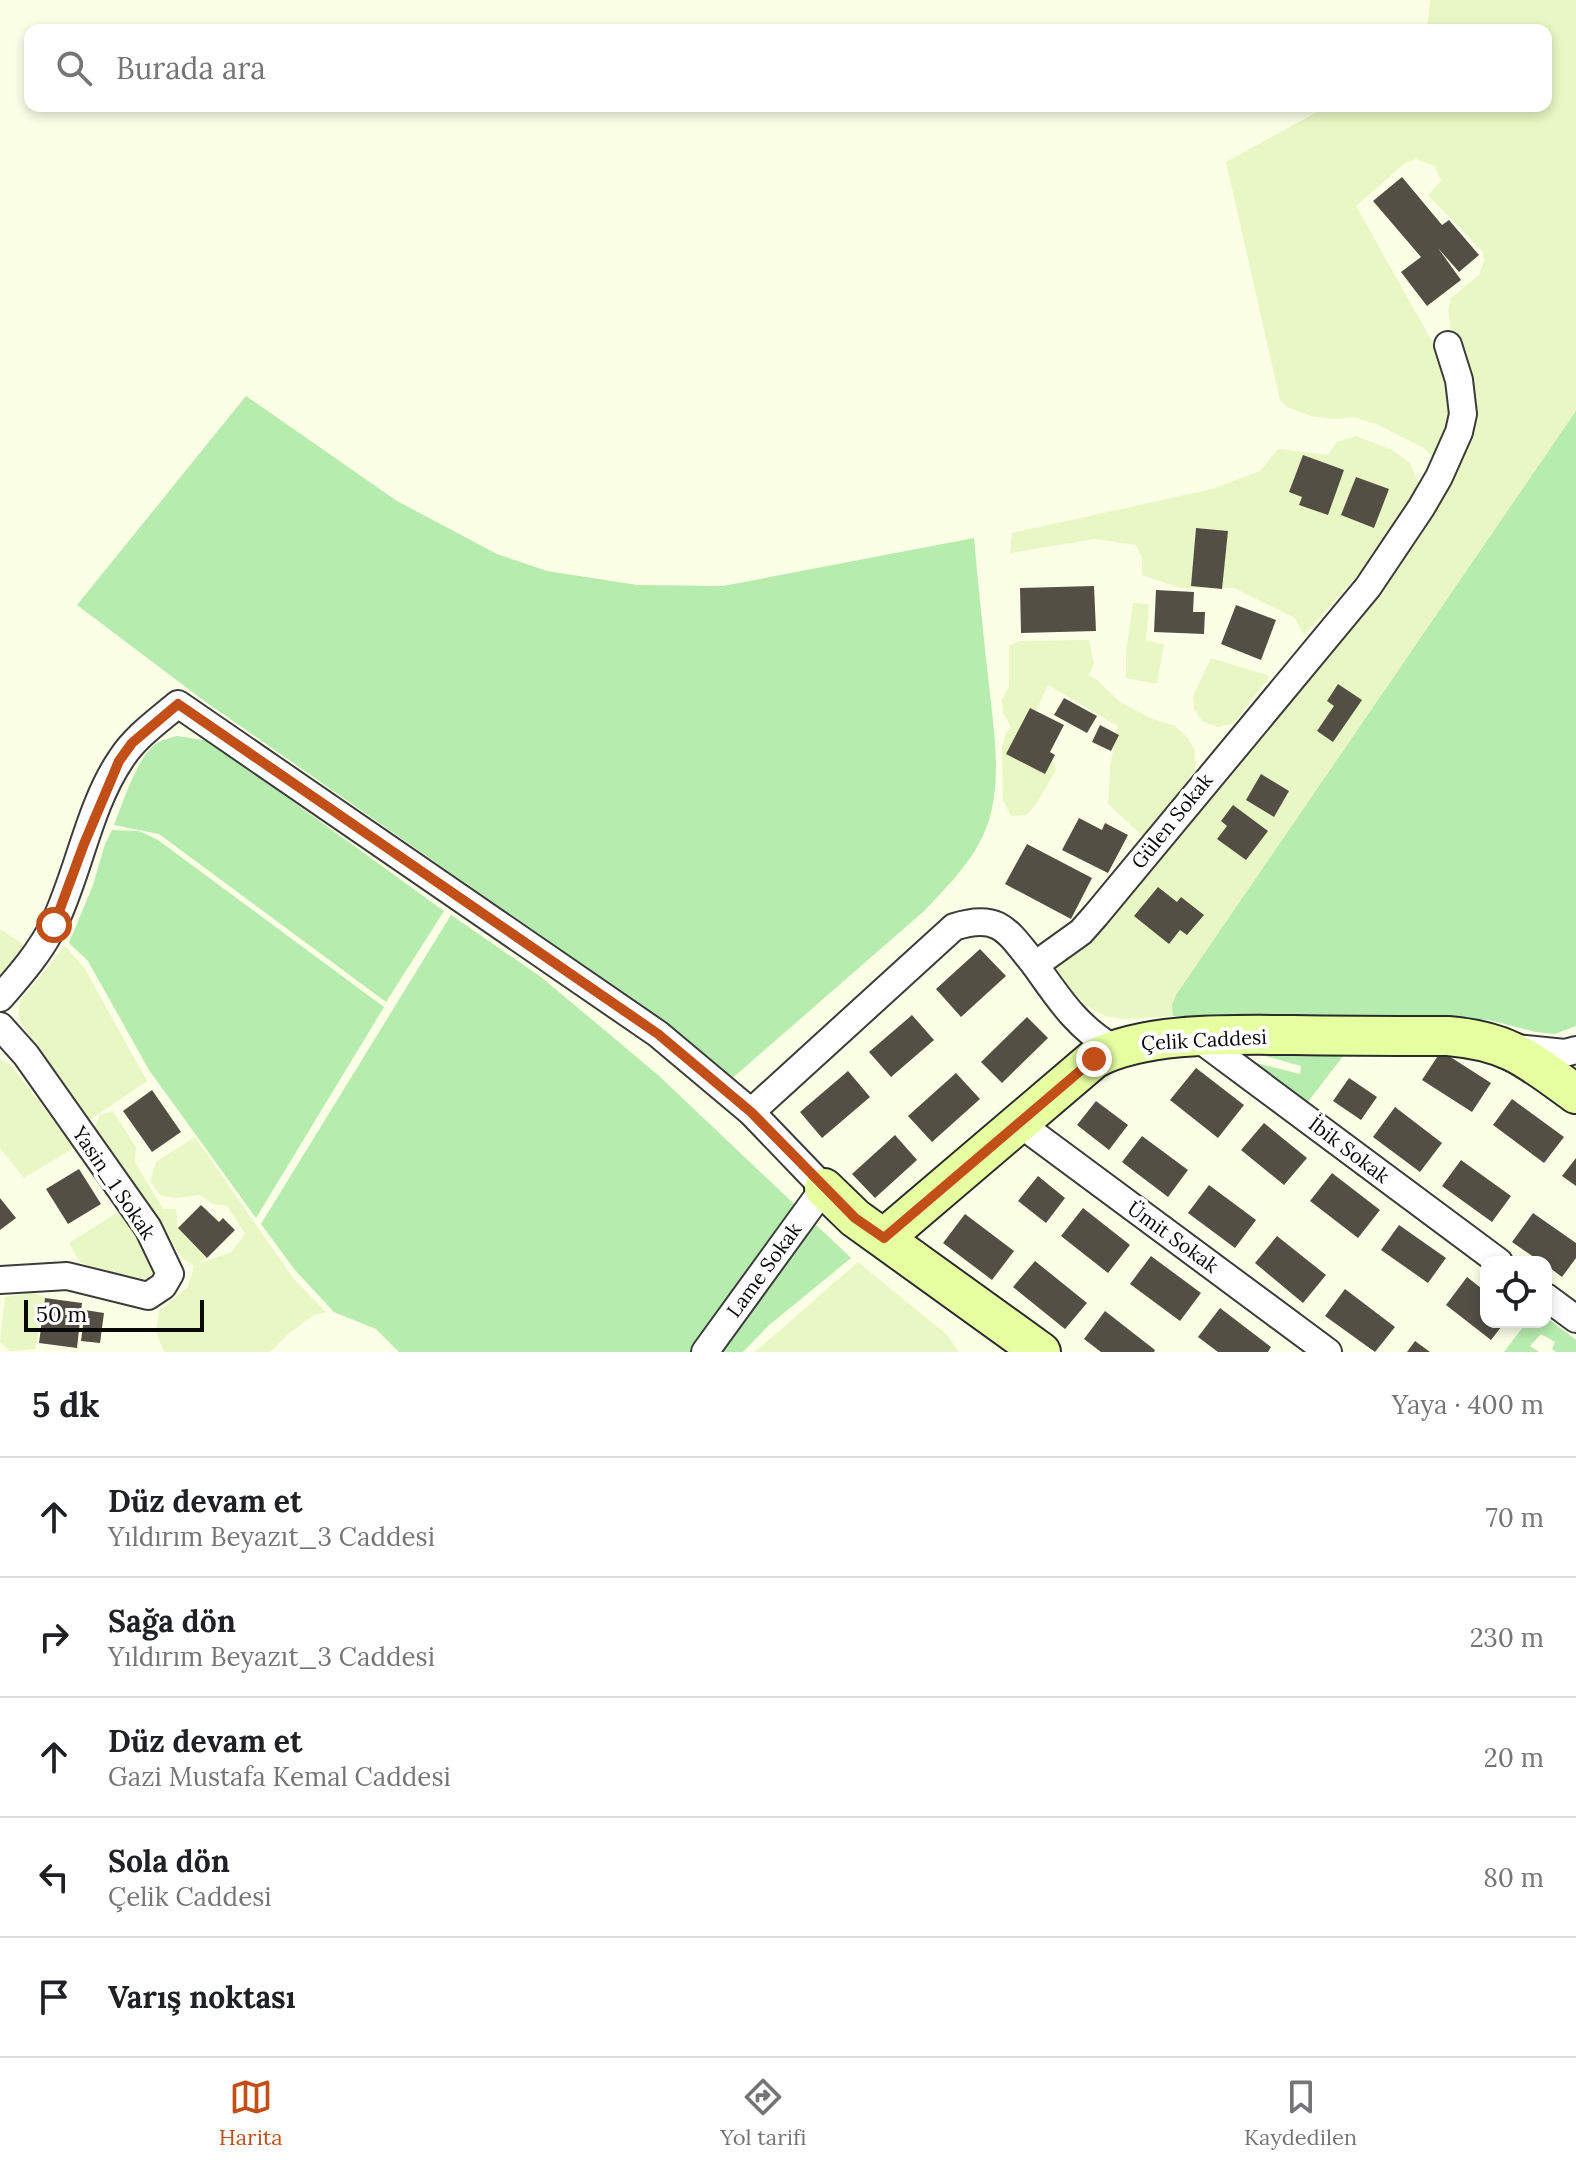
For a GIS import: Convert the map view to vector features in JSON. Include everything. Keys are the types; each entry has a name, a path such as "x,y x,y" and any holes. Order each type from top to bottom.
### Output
{"street":[{"name":"Gülen Sokak","path":"1035,965 1081,932 1096,915 1368,587 1421,508 1453,447 1463,414 1459,380 1448,345"},
{"path":"0,998 42,946 54,925 119,761 132,743 178,704 658,1034 751,1112 855,1218 1041,1352"},
{"path":"751,1112 954,927 973,921 990,922 1005,929 1079,1024 1113,1048"},
{"name":"Yasin_1 Sokak","path":"0,1026 26,1055 148,1228 170,1274 163,1286 148,1296 67,1276 0,1280"},
{"name":"Çelik Caddesi","path":"884,1238 1094,1059 1113,1048 1139,1042 1219,1035 1479,1038 1525,1056 1576,1094"},
{"name":"İbik Sokak","path":"1198,1038 1491,1256"},
{"path":"1508,1048 1565,1053 1576,1050"},
{"name":"Ümit Sokak","path":"1019,1123 1328,1352"},
{"name":"Lame Sokak","path":"705,1352 824,1188"},
{"path":"1552,1301 1576,1319"}],"green space":[{"path":"1430,0 1576,0 1576,424 1173,1016 1124,1019 1105,1016 1087,1006 1062,985 1050,965 1098,929 1431,511 1458,464 1473,424 1474,407 1451,331 1448,310 1451,298 1479,275 1484,261 1483,252 1428,195 1441,181 1435,166 1416,159 1405,163 1356,206 1451,375 1455,399 1453,423 1437,462 1424,448 1379,425 1353,417 1333,419 1311,416 1287,407 1280,400 1226,162 1317,112 1552,112 1552,24 1428,24"},
{"path":"246,396 397,501 497,554 547,571 637,585 723,586 974,538 996,769 993,806 977,848 924,911 728,1082 580,963 203,700 77,605"},
{"path":"1576,411 1576,1026 1555,1034 1489,1020 1443,1015 1173,1016 1172,1005 1176,995"},
{"path":"1356,436 1392,450 1410,463 1418,482 1411,503 1365,567 1304,635 1295,618 1234,588 1180,588 1142,575 1142,558 1136,545 1095,539 1010,553 1012,533 1212,489 1260,471 1278,449 1328,455 1337,442"},
{"path":"1133,603 1149,604 1146,641 1164,644 1157,684 1126,678 1126,652"},
{"path":"1089,640 1094,664 1087,675 1096,679 1120,702 1150,718 1175,726 1188,738 1195,751 1195,770 1145,838 1108,804 1110,766 1118,726 1048,685 1022,740 1051,756 1056,770 1035,806 1026,815 1011,816 1003,800 1002,749 1005,735 1011,727 1003,713 1002,699 1009,687 1009,646 1019,641"},
{"path":"1211,658 1270,676 1234,723 1218,727 1202,721 1194,709 1193,696"},
{"path":"177,736 209,741 444,911 386,1002 159,834 114,825 144,757 159,742"},
{"path":"112,830 139,831 158,840 384,1007 256,1218 149,1070 88,961 69,943"},
{"path":"451,915 541,977 658,1075 851,1258 768,1326 743,1352 399,1352 376,1329 334,1312 295,1270 261,1224"},
{"path":"0,929 27,947 0,975"},
{"path":"65,946 85,969 147,1081 88,1121 42,1061 18,1016 20,1001"},
{"path":"1347,1051 1307,1103 1252,1062 1300,1074 1301,1066 1251,1052"},
{"path":"0,1059 11,1065 74,1148 24,1178 0,1148"},
{"path":"113,1111 136,1147 135,1162 163,1209 176,1209 178,1228 207,1258 198,1264 232,1252 245,1233 227,1206 213,1204 200,1195 178,1198 161,1196 150,1181 156,1162 195,1137 293,1278 326,1312 314,1315 270,1352 164,1352 156,1332 159,1311 188,1287 194,1266 166,1237 94,1129 100,1115"},
{"path":"121,1210 154,1256 155,1272 145,1279 98,1270 80,1262 69,1243"},
{"path":"858,1262 946,1334 959,1352 755,1352"},
{"path":"33,1293 45,1297 35,1349 10,1351 0,1342 5,1297"},
{"path":"1552,1322 1576,1340 1576,1352 1556,1352 1552,1349 1555,1342 1541,1334 1530,1346 1539,1352 1504,1352 1522,1328 1552,1328"}],"building":[{"path":"1402,177 1442,225 1449,220 1479,255 1459,272 1438,248 1461,280 1427,306 1401,272 1421,257 1373,201"},
{"path":"1303,455 1344,470 1328,515 1299,505 1302,497 1289,492"},
{"path":"1356,477 1389,489 1374,528 1341,515"},
{"path":"1196,528 1228,531 1222,589 1191,586"},
{"path":"1094,586 1096,631 1021,633 1020,588"},
{"path":"1156,590 1194,592 1193,612 1205,612 1204,634 1154,632"},
{"path":"1236,605 1276,620 1261,660 1221,644"},
{"path":"1338,684 1362,700 1333,742 1317,731 1334,706 1327,701"},
{"path":"1064,698 1097,716 1087,733 1054,715"},
{"path":"1030,708 1064,725 1050,752 1055,755 1045,774 1006,754"},
{"path":"1100,725 1119,735 1111,751 1092,742"},
{"path":"1261,774 1289,791 1274,817 1246,800"},
{"path":"1233,805 1268,831 1246,860 1217,839 1227,826 1221,821"},
{"path":"1079,818 1102,830 1105,823 1128,835 1108,873 1062,850"},
{"path":"1027,844 1092,878 1071,919 1005,884"},
{"path":"1158,887 1177,902 1181,897 1204,915 1187,935 1180,930 1169,944 1134,916"},
{"path":"980,949 1006,976 961,1017 936,989"},
{"path":"912,1015 934,1040 891,1077 869,1052"},
{"path":"1027,1017 1048,1038 1002,1083 981,1062"},
{"path":"1441,1051 1491,1083 1472,1112 1422,1080"},
{"path":"1196,1068 1244,1105 1218,1138 1170,1100"},
{"path":"848,1071 870,1097 822,1138 800,1112"},
{"path":"956,1073 980,1099 932,1142 908,1116"},
{"path":"1349,1078 1377,1097 1361,1120 1333,1101"},
{"path":"152,1090 181,1132 152,1152 123,1111"},
{"path":"1512,1099 1564,1137 1544,1163 1493,1125"},
{"path":"1096,1101 1128,1125 1109,1150 1077,1125"},
{"path":"1395,1107 1442,1143 1420,1172 1373,1137"},
{"path":"1264,1123 1307,1158 1284,1185 1241,1150"},
{"path":"895,1135 917,1160 875,1198 852,1174"},
{"path":"1142,1136 1188,1170 1168,1197 1122,1162"},
{"path":"1576,1158 1576,1186 1562,1176"},
{"path":"1461,1160 1511,1196 1492,1222 1442,1186"},
{"path":"79,1169 101,1204 68,1224 46,1189"},
{"path":"1332,1173 1380,1210 1358,1238 1310,1201"},
{"path":"1038,1176 1065,1198 1046,1223 1018,1201"},
{"path":"1209,1185 1256,1220 1235,1248 1188,1213"},
{"path":"0,1198 16,1218 0,1230"},
{"path":"201,1205 219,1222 223,1218 235,1230 207,1258 178,1228"},
{"path":"1083,1208 1130,1245 1108,1273 1061,1236"},
{"path":"1533,1213 1576,1243 1576,1258 1562,1277 1552,1270 1552,1256 1532,1256 1512,1242"},
{"path":"965,1214 1014,1251 992,1280 943,1243"},
{"path":"1399,1225 1446,1258 1428,1283 1381,1250"},
{"path":"1277,1236 1326,1275 1303,1303 1255,1263"},
{"path":"1151,1256 1201,1293 1180,1321 1130,1284"},
{"path":"1035,1261 1087,1303 1065,1329 1013,1287"},
{"path":"1467,1277 1480,1287 1480,1328 1500,1328 1491,1340 1446,1305"},
{"path":"1345,1289 1395,1327 1375,1352 1325,1316"},
{"path":"45,1298 82,1303 77,1348 39,1343"},
{"path":"1220,1308 1271,1347 1268,1352 1218,1352 1198,1337"},
{"path":"85,1310 104,1313 100,1343 81,1341"},
{"path":"1105,1311 1154,1352 1101,1352 1084,1339"},
{"path":"1415,1341 1430,1352 1407,1352"}],"route":[{"path":"54,925 119,761 132,743 178,704 658,1034 751,1112 855,1218 884,1238 1094,1059"}]}
